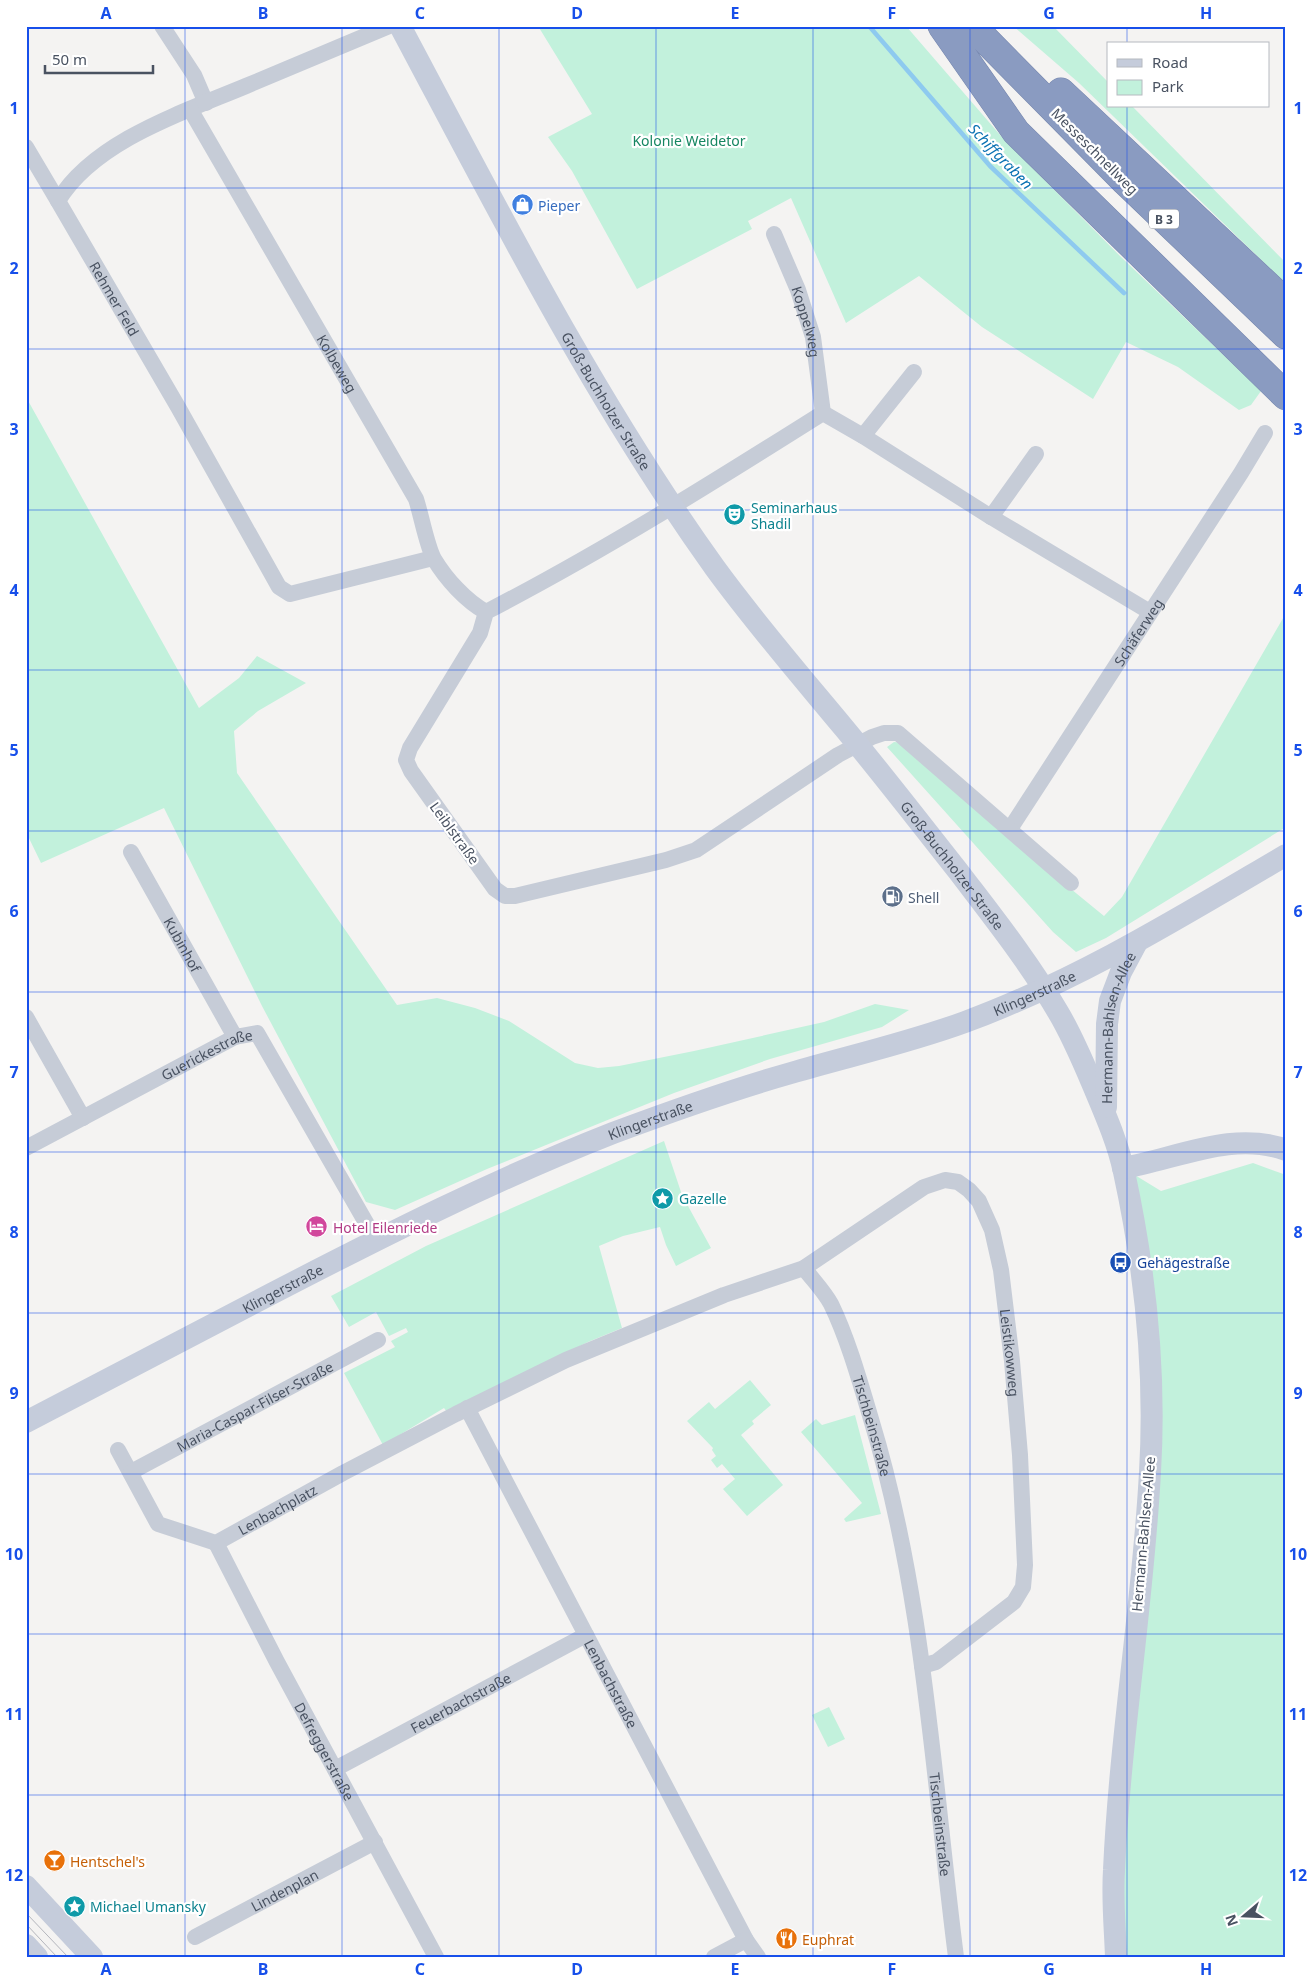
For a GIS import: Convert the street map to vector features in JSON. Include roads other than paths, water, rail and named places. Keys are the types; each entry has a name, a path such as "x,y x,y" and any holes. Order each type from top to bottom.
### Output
{"highway":[{"path":"989,26 1286,303"},
{"path":"953,28 1016,132 1286,396"},
{"name":"Messeschnellweg","path":"953,28 1044,100 1195,250 1286,335"}],"street":[{"path":"162,26 194,75 206,103"},
{"path":"58,201 66,188 90,166 123,141 190,109 389,26"},
{"name":"Groß-Buchholzer Straße","path":"400,26 529,268 597,387 673,507 719,573 762,629 857,744 982,901 1013,943 1043,989"},
{"name":"Kolbeweg","path":"190,109 416,499 433,558 469,600 486,612"},
{"name":"Rehmer Feld","path":"26,147 168,390 279,587 290,594 433,558"},
{"name":"Koppelweg","path":"774,234 798,290 813,337 823,413"},
{"path":"864,436 914,372"},
{"path":"486,612 558,574 673,507 823,413 864,436 991,517 1150,612"},
{"name":"Schäferweg","path":"1010,829 1265,433"},
{"path":"991,517 1036,454"},
{"name":"Leiblstraße","path":"486,612 480,633 410,748 406,760 411,771 495,889 505,896 515,896 666,860 696,850 857,744"},
{"path":"857,744 884,732 898,733 1071,883"},
{"name":"Kubinhof","path":"130,852 235,1037"},
{"name":"Klingerstraße","path":"26,1422 376,1240 456,1201 622,1130 712,1097 964,1022 1043,989 1137,942 1286,855"},
{"name":"Hermann-Bahlsen-Allee","path":"1106,1116 1107,1024 1110,1000 1121,972 1137,942"},
{"name":"Hermann-Bahlsen-Allee","path":"1043,989 1058,1012 1082,1059 1106,1116 1123,1168 1146,1306 1152,1387 1150,1471 1120,1770 1113,1877 1116,1957"},
{"path":"26,1017 83,1118"},
{"name":"Guerickestraße","path":"26,1148 235,1037 257,1033 376,1240"},
{"path":"1123,1168 1216,1146 1242,1142 1262,1144 1286,1150"},
{"name":"Leistikowweg","path":"804,1268 924,1187 945,1180 958,1182 969,1190 979,1201 992,1230 1001,1270 1012,1361 1020,1455 1025,1576 1018,1596 1004,1611 936,1662 922,1666"},
{"path":"467,1408 566,1360 644,1326 762,1281 804,1268"},
{"name":"Tischbeinstraße","path":"804,1268 830,1303 853,1362 878,1442 898,1524 922,1666 956,1957"},
{"name":"Maria-Caspar-Filser-Straße","path":"131,1472 378,1340"},
{"name":"Lenbachplatz","path":"216,1543 467,1408"},
{"name":"Lenbachstraße","path":"467,1408 746,1940 758,1957"},
{"path":"118,1450 158,1524 216,1543"},
{"name":"Defreggerstraße","path":"216,1543 277,1662 436,1957"},
{"name":"Feuerbachstraße","path":"335,1769 586,1635"},
{"name":"Lindenplan","path":"195,1937 375,1842"},
{"path":"26,1886 92,1957"},
{"path":"714,1957 746,1940"},
{"path":"26,1945 37,1957"}],"waterway":[{"name":"Schiffgraben","path":"869,26 990,166 1124,293"}],"tram line":[{"path":"26,1913 68,1957"},
{"path":"26,1924 57,1957"}],"place":[{"name":"Pieper","path":"522,205"},
{"name":"Seminarhaus Shadil","path":"735,515"},
{"name":"Shell","path":"892,897"},
{"name":"Gazelle","path":"663,1198"},
{"name":"Hotel Eilenriede","path":"317,1227"},
{"name":"Gehägestraße","path":"1121,1262"},
{"name":"Hentschel's","path":"54,1861"},
{"name":"Michael Umansky","path":"74,1906"},
{"name":"Euphrat","path":"786,1939"}],"park label":[{"name":"Kolonie Weidetor","path":"689,140"}]}
